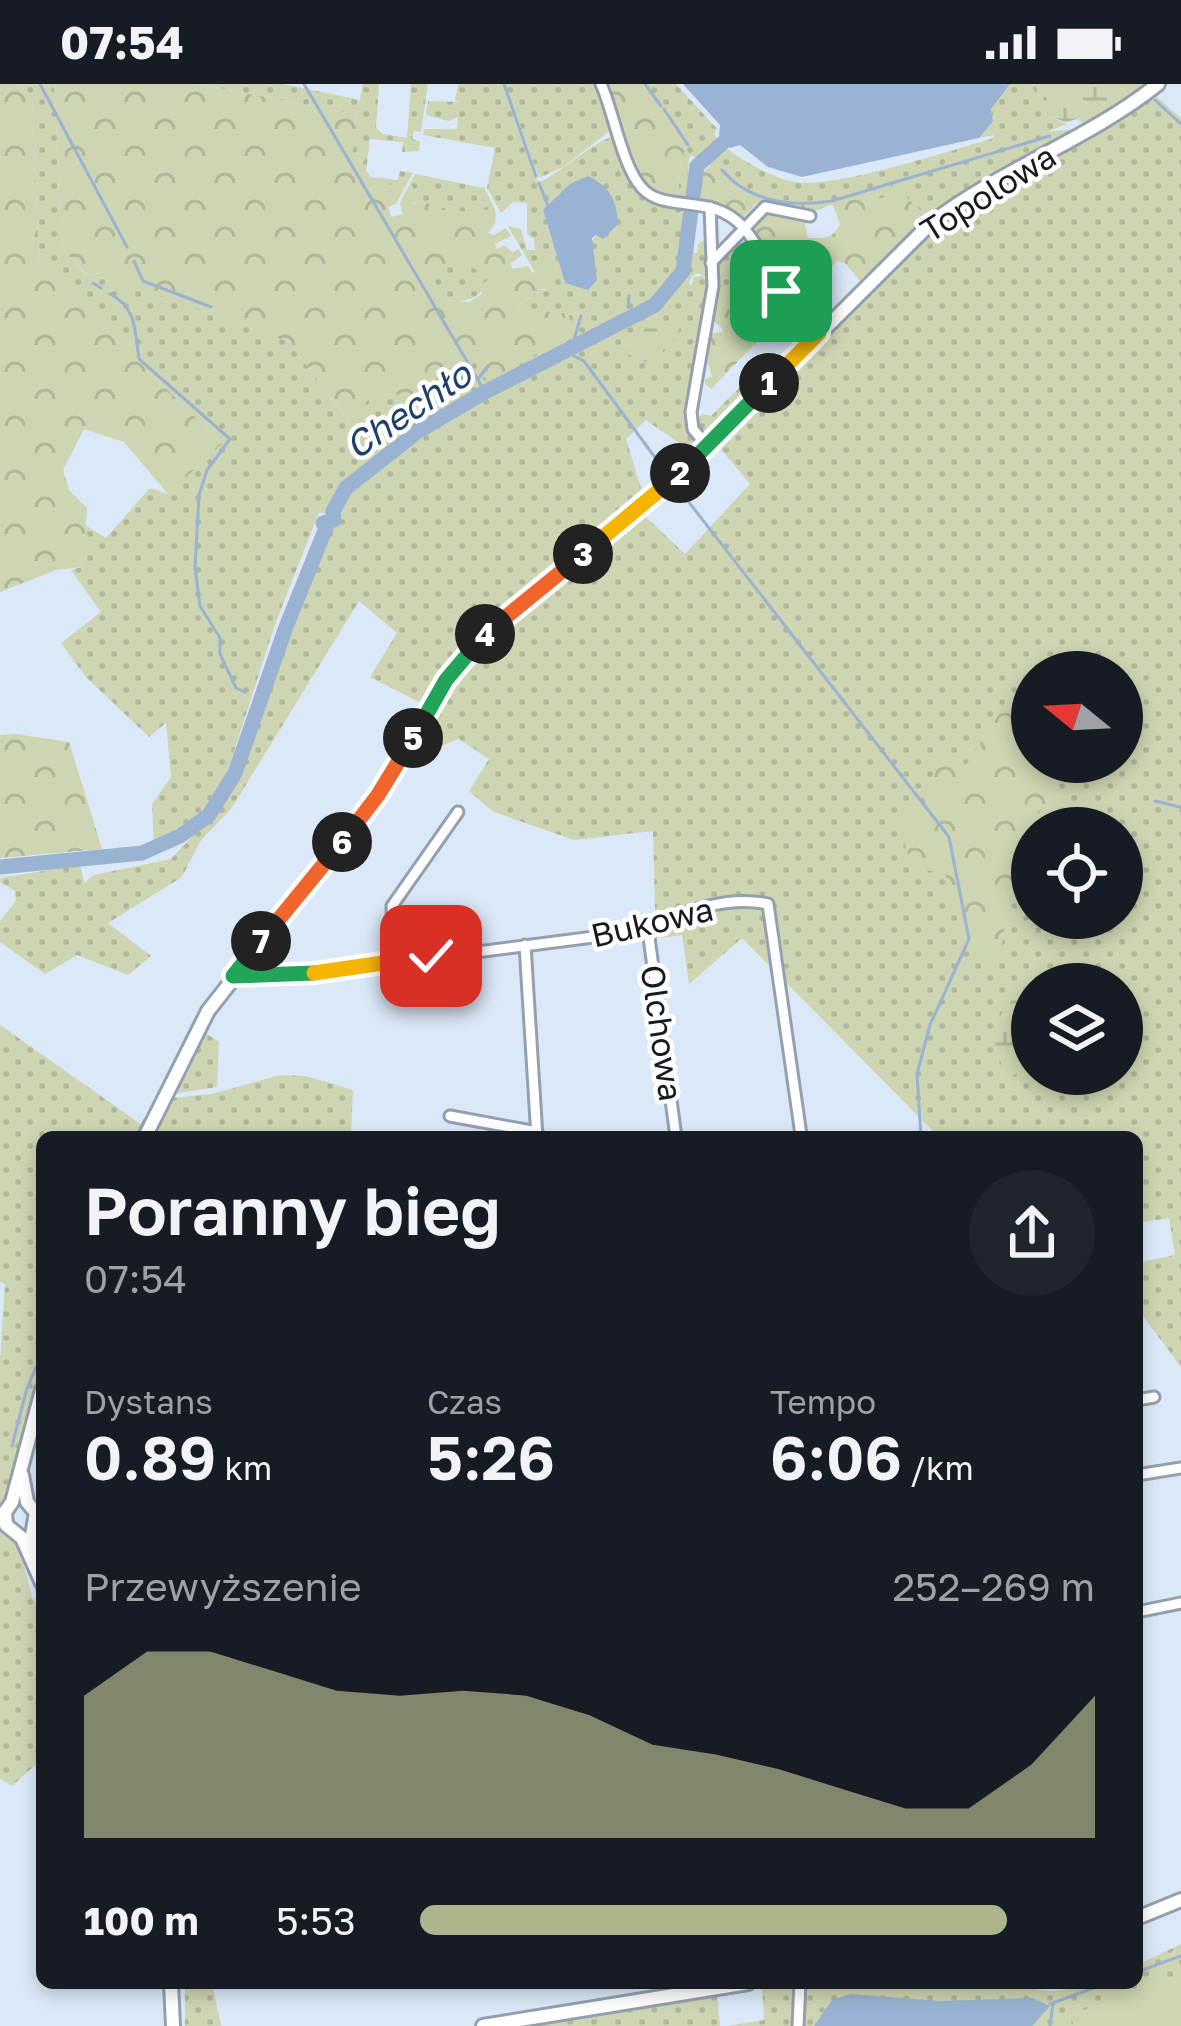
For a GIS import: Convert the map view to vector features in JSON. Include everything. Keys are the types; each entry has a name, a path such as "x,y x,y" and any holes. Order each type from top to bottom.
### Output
{"street":[{"path":"602,84 636,181 656,199 691,202 735,219 789,303 819,333"},
{"name":"Topolowa","path":"148,1131 197,1029 233,976 378,795 465,654 677,476 938,218 1158,84"},
{"path":"703,441 691,423 712,291 710,207"},
{"path":"711,262 765,208 810,216"},
{"path":"691,423 701,412"},
{"path":"394,960 392,906 458,812"},
{"name":"Bukowa","path":"233,976 305,974 648,930 688,910 768,904 800,1131"},
{"name":"Olchowa","path":"648,930 675,1131"},
{"path":"525,945 537,1131"},
{"path":"450,1116 519,1131"},
{"path":"1143,1399 1154,1397"},
{"path":"36,1410 9,1516 36,1565"},
{"path":"1143,1473 1181,1468"},
{"path":"9,1516 36,1513 32,1527 36,1565"},
{"path":"9,1516 32,1527"},
{"path":"1143,1611 1181,1603"},
{"path":"1143,1916 1179,1902"},
{"path":"170,2026 171,1989"},
{"path":"483,2026 711,1989"},
{"path":"798,2026 800,1989"}],"green space":[{"path":"0,84 16,84 32,95 39,263 222,444 168,494 124,442 84,429 63,470 69,490 87,508 82,567 56,570 0,592"},
{"path":"16,84 54,84 63,248 84,273 175,299 289,342 350,423 372,394 413,395 470,354 536,290 546,290 541,274 535,272 508,226 521,229 527,250 535,250 534,239 527,234 527,203 513,202 501,213 487,188 495,148 423,135 424,129 457,129 458,117 449,121 426,115 428,101 460,102 455,101 458,84 503,84 538,183 617,135 631,176 644,195 685,205 680,265 657,301 419,426 345,486 328,515 319,512 274,627 229,767 210,806 154,845 152,804 171,777 166,723 149,737 86,677 61,643 101,612 71,570 82,567 85,525 106,538 150,488 168,494 222,444 39,263 32,95","holes":["543,210 596,235 565,283"]},
{"path":"54,84 198,84 358,115 353,152 380,191 387,184 394,185 401,194 388,207 391,217 403,214 400,203 411,183 418,199 415,205 420,201 479,213 492,203 496,220 488,233 506,228 511,236 495,244 497,249 504,245 513,253 518,249 522,255 510,264 513,269 528,266 540,273 551,268 556,287 536,290 517,308 568,314 575,333 487,381 470,354 413,395 372,394 351,424 289,342 85,273 63,249","holes":["450,261 455,272 485,267 489,279 481,285 482,294 469,302 437,299 431,287"]},
{"path":"198,84 283,84 360,100 363,84 379,84 376,128 407,138 411,84 428,84 421,132 414,131 412,139 420,141 419,151 402,152 403,142 370,139 366,171 370,177 398,180 400,171 413,173 401,194 380,192 352,152 358,115"},
{"path":"505,84 598,84 615,127 563,167 539,178"},
{"path":"606,84 642,84 688,145 681,159 678,198 650,191 641,180"},
{"path":"642,84 676,84 717,129 714,134 719,141 689,159 687,199 678,198 681,159 658,106"},
{"path":"1010,84 1025,84 1043,98 1046,115 1067,124 1046,132 1076,129 927,217 901,198 869,203 864,193 814,211 814,206 761,206 765,199 734,186 710,163 724,146 776,177 813,183 893,167 994,138 979,138 979,133 993,121 991,108"},
{"path":"1025,84 1148,84 1085,124 1045,115 1043,98"},
{"path":"1152,93 1181,118 1181,1367 1143,1316 1143,1262 1175,1255 1169,1218 1143,1222 1143,1131 933,1131 742,938 689,984 682,935 661,938 655,910 653,831 574,840 494,812 469,791 489,759 459,739 409,758 446,692 480,652 646,517 685,554 750,484 720,448 850,316 898,259 954,211"},
{"path":"714,162 734,186 765,200 761,206 757,203 741,220 696,200 699,176"},
{"path":"415,174 484,188 492,203 479,213 420,201 415,205 411,184 400,203"},
{"path":"907,179 908,199 927,217 860,281 845,263 837,261 814,284 792,278 768,257 750,229 776,203 815,206 805,225 808,238 827,237 840,224 832,203 865,193 869,203 889,195 893,184"},
{"path":"707,238 711,272 708,279 703,276 708,284 705,290 710,290 688,416 700,443 688,456 686,448 646,420 626,439 642,491 469,637 421,703 370,677 397,633 359,601 231,809 201,840 182,877 108,923 151,956 128,975 77,955 45,974 0,942 0,921 16,901 15,891 0,878 80,865 84,883 94,875 171,859 226,800 348,489 430,428 651,311 673,292 690,253 697,253 698,244"},
{"path":"735,243 754,275 767,273 790,311 788,319 784,314 779,319 774,304 744,285 715,292 715,264"},
{"path":"450,260 486,267 489,280 479,294 461,301 437,299 430,287"},
{"path":"735,281 774,304 779,319 711,389 705,384 712,377 710,333 723,332 707,317 715,292"},
{"path":"679,319 673,342 652,365 625,353 646,328"},
{"path":"764,363 771,372 704,439 695,422 702,414 711,416"},
{"path":"1011,696 1011,783 1052,783 1059,798 1045,807 1011,807 1011,902 998,960 959,949 957,917 945,873 912,868 899,823 927,792 940,751 962,771"},
{"path":"0,735 69,742 102,849 0,858"},
{"path":"1011,1002 1009,1078 995,1035"},
{"path":"0,1025 142,1125 139,1131 36,1131 36,1393 9,1495 0,1508 5,1284 0,1282"},
{"path":"201,1030 219,1042 217,1087 178,1093 175,1091"},
{"path":"280,1075 306,1076 353,1090 351,1131 154,1131 172,1098 212,1094"},
{"path":"0,1532 19,1547 36,1603 36,1764 12,1786 0,1778"},
{"path":"1181,1944 1181,2026 805,2026 808,1989 1143,1989 1143,1962"},
{"path":"1181,1973 1181,2026 1074,2026 1070,2015"},
{"path":"185,1989 213,1989 221,2026 185,2026"},
{"path":"762,1989 795,1989 793,2026 728,2026 764,2020"},
{"path":"717,1993 720,2026 505,2026 650,2007"}],"water":[{"path":"683,84 1010,84 991,109 993,121 979,138 802,177 768,167 740,145 730,148 719,135 720,125"},
{"path":"588,176 611,195 618,224 603,239 592,238 597,280 588,290 565,283 543,210 570,184"},
{"path":"850,1994 940,2001 1032,1998 1050,2006 1032,2026 814,2026 832,2000"}],"waterway":[{"path":"40,84 127,247"},
{"path":"304,84 485,392"},
{"path":"504,84 536,176"},
{"path":"645,84 661,106"},
{"path":"1155,100 1181,124"},
{"path":"664,109 688,145"},
{"name":"Chechło","path":"0,867 142,853 180,836 209,815 235,773 326,528 323,523 334,520 333,511 346,488 417,432 655,305 683,271 697,166 736,131"},
{"path":"722,170 758,196 817,203 1050,136"},
{"path":"539,183 548,206"},
{"path":"134,261 143,281 211,307"},
{"path":"93,283 101,288"},
{"path":"110,294 130,313 139,359 230,439 207,470 199,495 195,568 200,606 220,638 220,654 236,688 245,692"},
{"path":"628,307 629,296"},
{"name":"Chechło","path":"628,313 628,320"},
{"path":"571,350 581,316"},
{"path":"566,352 584,361 665,471"},
{"path":"478,379 487,367"},
{"path":"585,561 674,490"},
{"path":"681,492 949,837 969,939 930,1025 917,1074 921,1131"},
{"name":"Chechło","path":"251,713 254,717"},
{"path":"1155,801 1180,807"},
{"path":"139,1131 144,1121"},
{"path":"12,1446 36,1368"},
{"path":"1143,1970 1181,1956"},
{"path":"1050,2004 1091,1989"},
{"path":"1050,2026 1053,2004"}],"route":[{"path":"431,956 305,974 233,976 378,795 465,654 677,476 819,333 781,291"}]}
